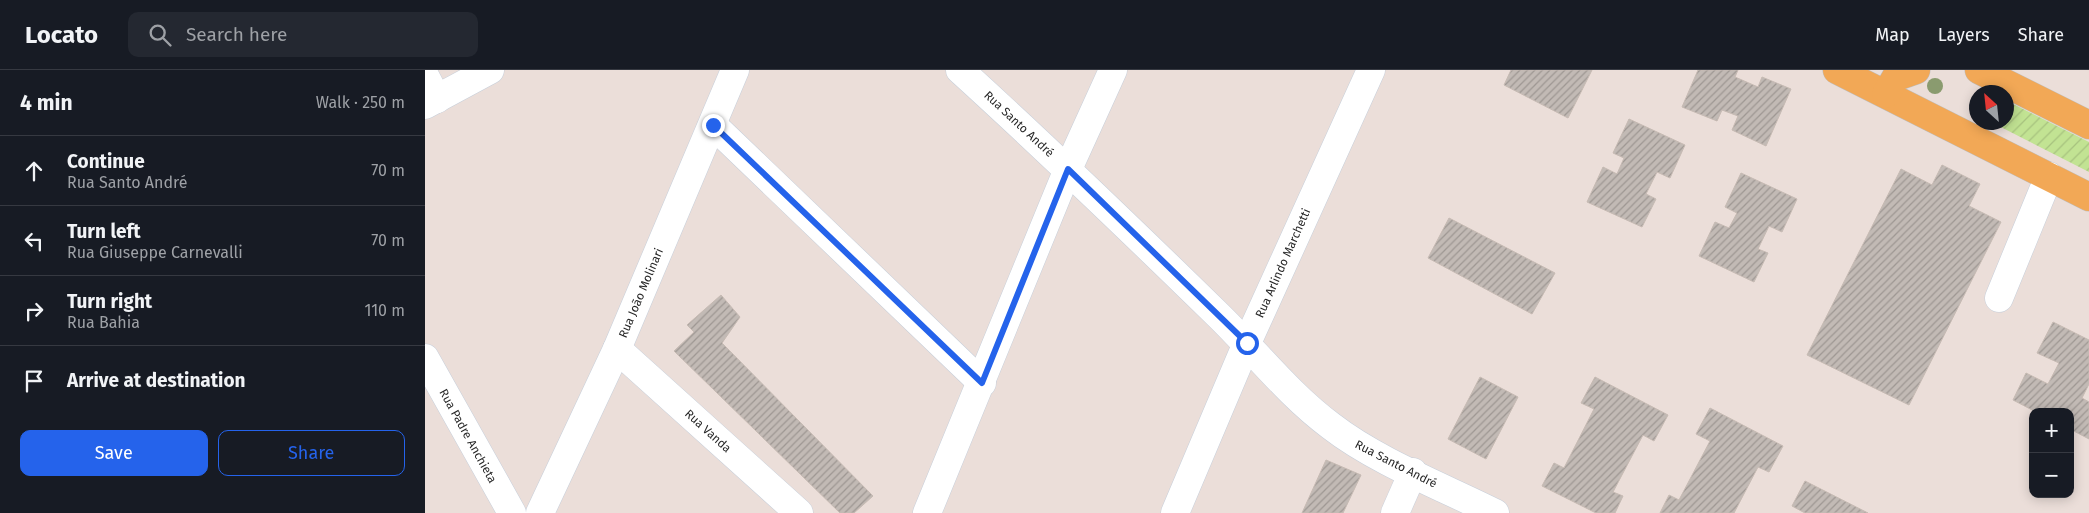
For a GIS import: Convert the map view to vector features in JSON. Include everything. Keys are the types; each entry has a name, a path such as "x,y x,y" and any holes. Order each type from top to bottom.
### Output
{"main road":[{"path":"1837,70 2089,197"},
{"path":"1885,94 1896,78 1916,70"},
{"path":"1979,70 2089,125"}],"street":[{"path":"429,93 490,70"},
{"name":"Rua João Molinari","path":"540,513 617,349 735,70"},
{"name":"Rua Santo André","path":"960,70 1068,169 1247,343 1291,393 1331,427 1359,446 1495,513"},
{"path":"927,513 982,383 1068,169 1113,70"},
{"name":"Rua Arlindo Marchetti","path":"1175,513 1247,343 1371,70"},
{"path":"713,125 982,383"},
{"path":"1999,298 2049,176"},
{"name":"Rua Vanda","path":"617,349 799,513"},
{"name":"Rua Padre Anchieta","path":"425,358 512,513"},
{"path":"1395,513 1413,472"}],"green space":[{"path":"2014,104 2089,142 2089,172 2007,130 2014,130"}],"building":[{"path":"1511,70 1592,70 1568,118 1504,85"},
{"path":"1698,70 1738,70 1735,77 1758,87 1762,77 1791,89 1766,146 1732,130 1738,116 1722,110 1717,121 1682,107"},
{"path":"1629,119 1685,145 1670,178 1657,172 1646,194 1656,199 1642,227 1587,202 1603,167 1617,174 1624,158 1613,153"},
{"path":"1942,165 1980,184 1969,206 2001,222 1909,405 1807,355 1901,169 1932,185"},
{"path":"1741,173 1797,199 1782,232 1769,226 1758,249 1768,253 1754,282 1699,256 1715,222 1729,228 1737,213 1725,207"},
{"path":"1449,218 1555,273 1532,314 1428,258"},
{"path":"721,295 740,317 722,343 873,496 854,513 840,513 674,351 694,332 687,325"},
{"path":"2053,322 2089,340 2089,384 2082,398 2089,402 2089,439 2074,431 2074,408 2029,408 2013,400 2026,373 2048,384 2059,363 2037,353"},
{"path":"1480,377 1518,397 1486,459 1448,439"},
{"path":"1595,377 1668,415 1654,441 1643,435 1613,492 1623,496 1615,513 1596,513 1542,486 1554,463 1564,468 1594,409 1581,403"},
{"path":"1710,408 1783,446 1769,472 1758,467 1734,513 1660,513 1669,495 1679,500 1710,441 1696,434"},
{"path":"1326,460 1361,475 1343,513 1302,513"},
{"path":"1805,481 1868,513 1805,513 1792,506"}],"route":[{"path":"713,125 982,383 1068,169 1247,343"}]}
